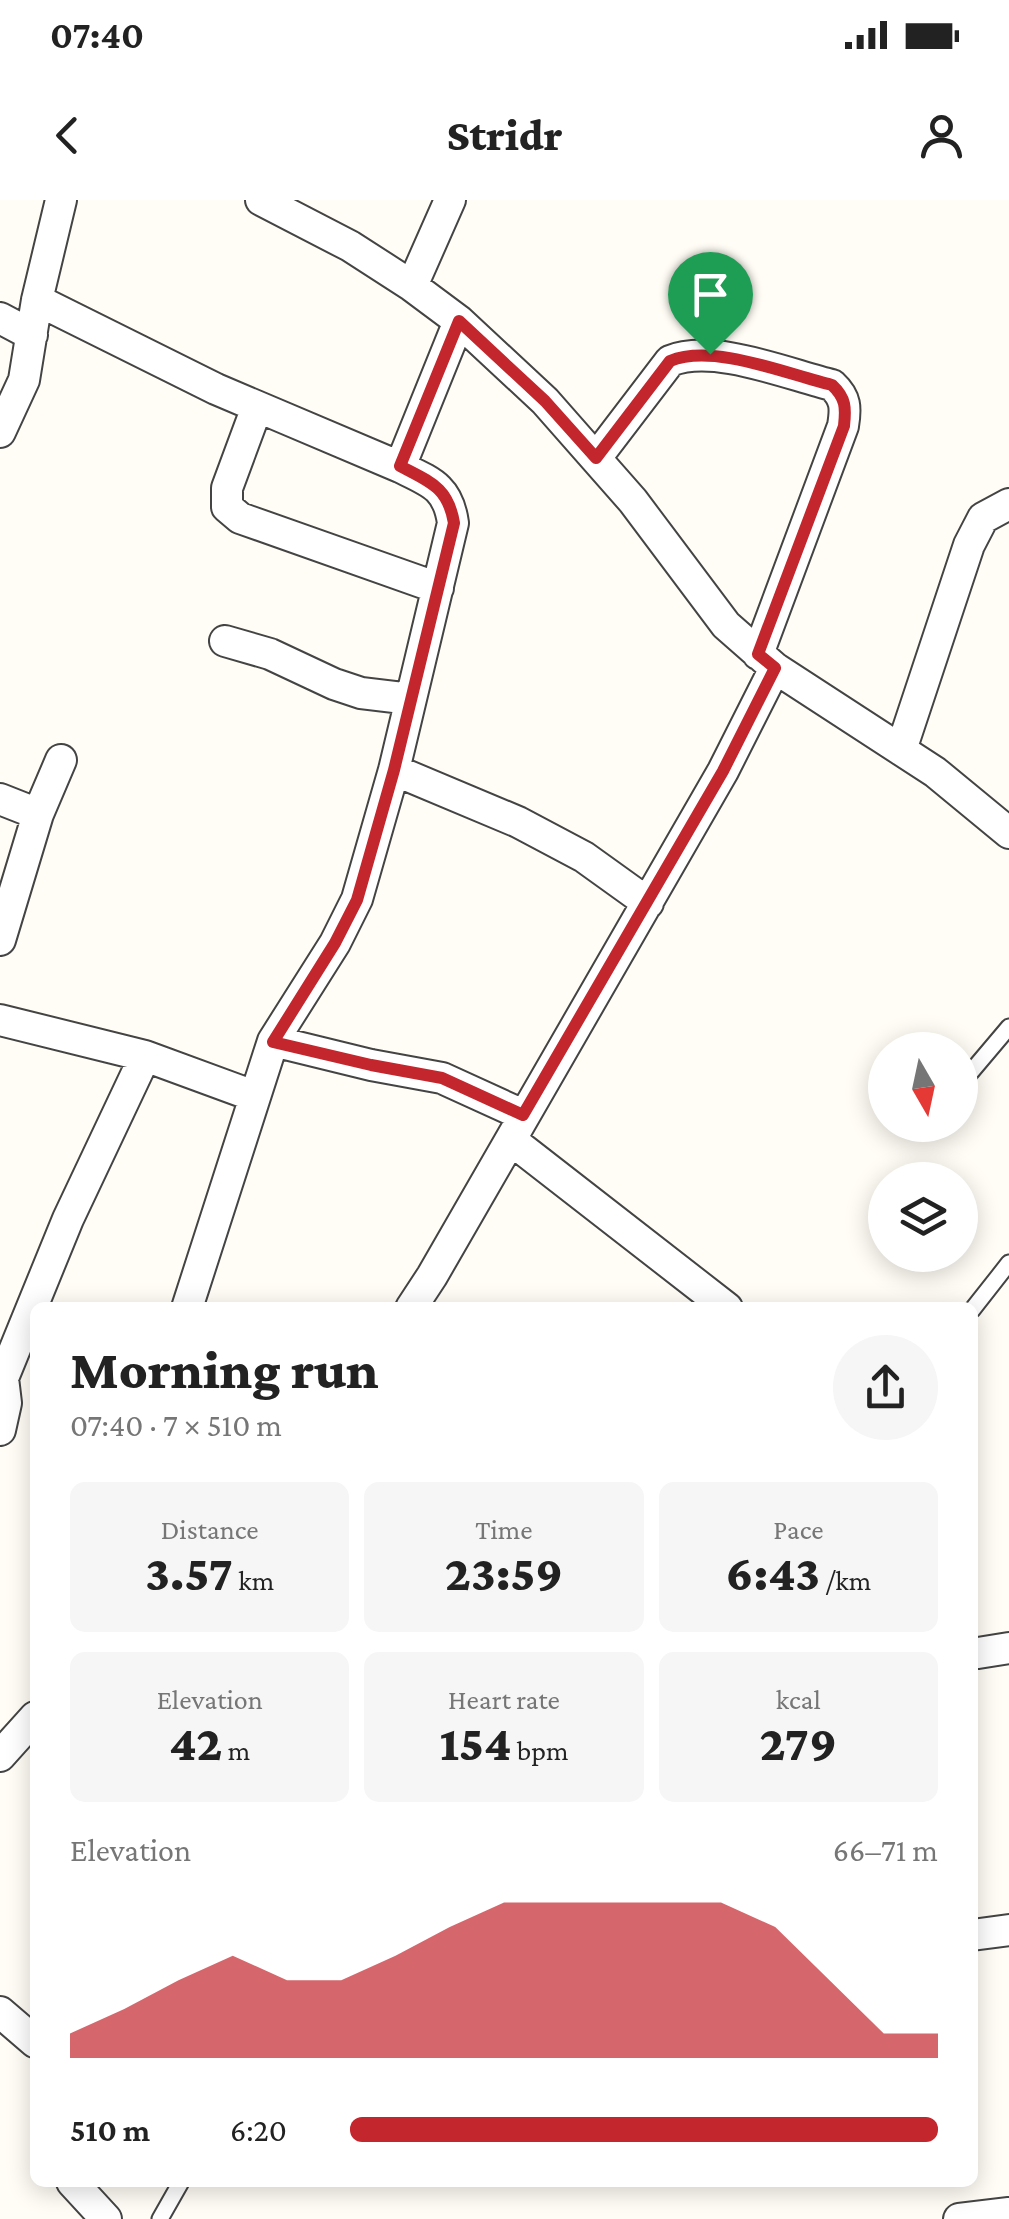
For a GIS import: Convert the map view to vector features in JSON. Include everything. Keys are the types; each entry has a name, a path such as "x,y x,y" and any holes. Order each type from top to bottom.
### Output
{"street":[{"path":"0,432 24,380 60,200"},
{"path":"261,200 350,246 459,321 545,401 633,500 726,626 767,661 936,772 1009,833"},
{"path":"412,286 450,200"},
{"path":"37,300 257,406 434,484 450,502 454,523 394,770 357,900 273,1042 189,1302"},
{"path":"0,318 32,335"},
{"path":"400,466 459,321"},
{"path":"415,1302 723,771 767,661 844,426 846,409 842,394 832,385 710,354 687,354 670,361 596,458"},
{"path":"257,406 228,488 227,508 240,518 438,588"},
{"path":"901,750 969,544 983,518 1009,504"},
{"path":"225,641 270,654 348,689 411,699"},
{"path":"0,940 38,814 61,760"},
{"path":"394,770 463,797 568,848 648,903"},
{"path":"0,799 38,814"},
{"path":"0,1020 145,1056 254,1096"},
{"path":"273,1042 442,1078 517,1127 720,1302"},
{"path":"34,1302 68,1218 145,1056"},
{"path":"0,1430 6,1402 3,1378 30,1312"},
{"path":"978,1653 1009,1648"},
{"path":"0,1756 30,1723"},
{"path":"978,1934 1009,1930"},
{"path":"0,2012 30,2038"},
{"path":"77,2187 106,2219"},
{"path":"959,2219 1009,2213"}],"lane":[{"path":"978,1064 1009,1027"},
{"path":"978,1302 1009,1262"},
{"path":"160,2219 178,2187"}],"route":[{"path":"459,321 545,401 596,458 670,361 687,354 710,354 832,385 842,394 846,409 844,426 758,654 775,668 723,771 523,1115 442,1078 273,1042 357,900 394,770 454,523 450,502 434,484 400,466 459,321"}]}
